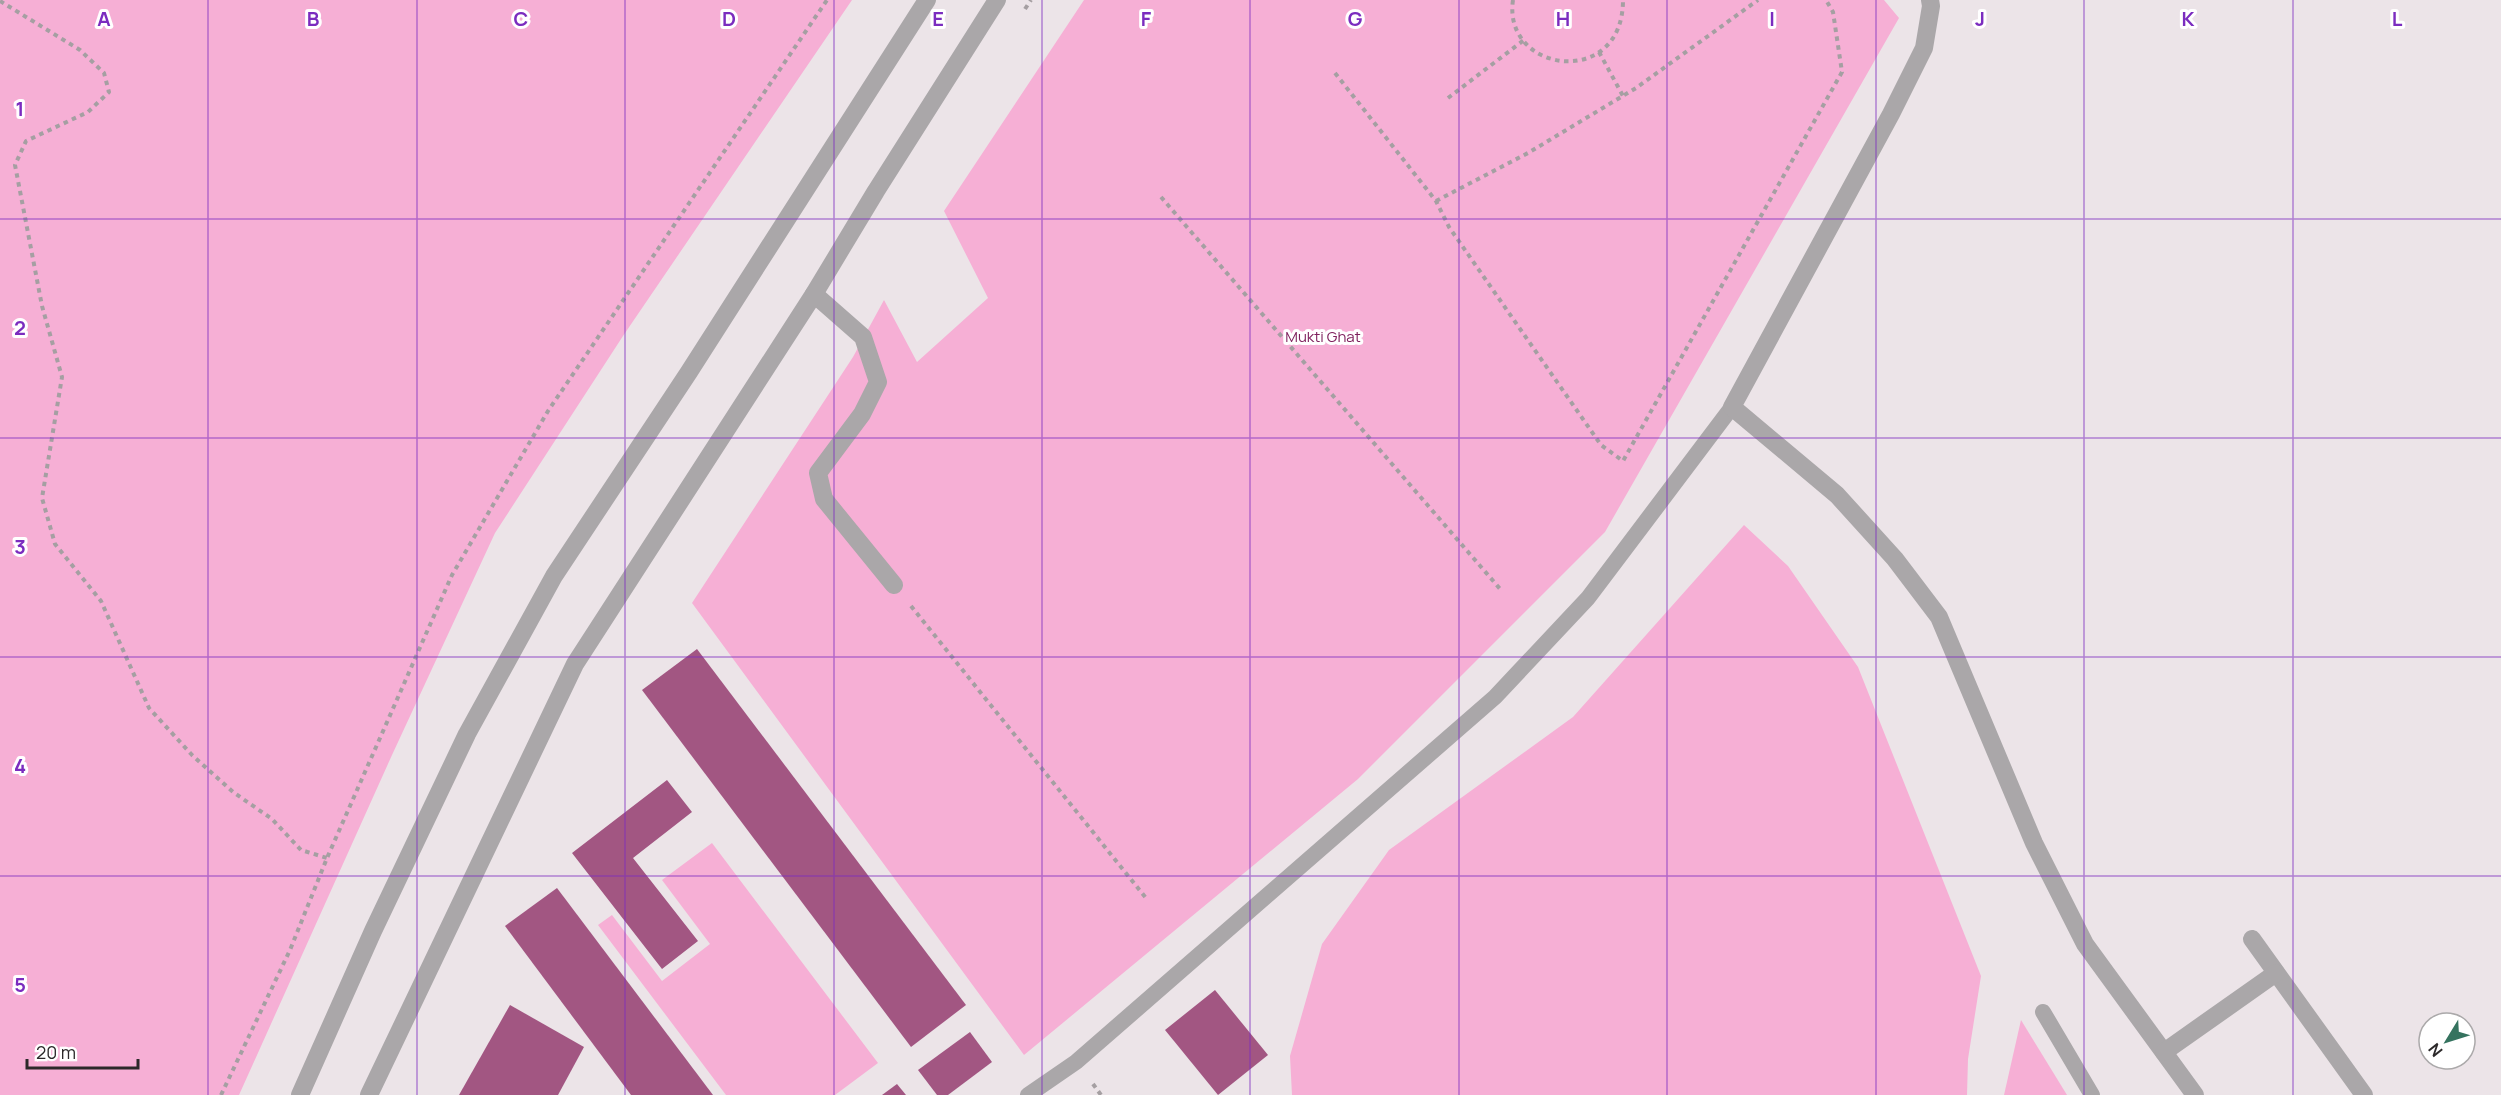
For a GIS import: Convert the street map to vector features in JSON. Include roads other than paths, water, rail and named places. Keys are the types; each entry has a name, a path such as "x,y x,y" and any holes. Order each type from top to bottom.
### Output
{"street":[{"path":"300,1095 373,931 467,734 554,576 927,0"},
{"path":"369,1095 575,664 814,294 997,0"},
{"path":"1930,0 1924,48 1891,114 1732,407 1837,495 1895,559 1939,618 2034,843 2085,944 2195,1095"},
{"path":"814,294 863,337 878,382 862,414 818,473 824,499 894,585"},
{"path":"2252,939 2364,1095"},
{"path":"2164,1052 2276,973"}],"lane":[{"path":"1028,1095 1076,1062 1495,698 1588,598 1732,407"},
{"path":"2043,1012 2092,1095"}],"park label":[{"name":"Mukti Ghat","path":"1323,337"}]}
